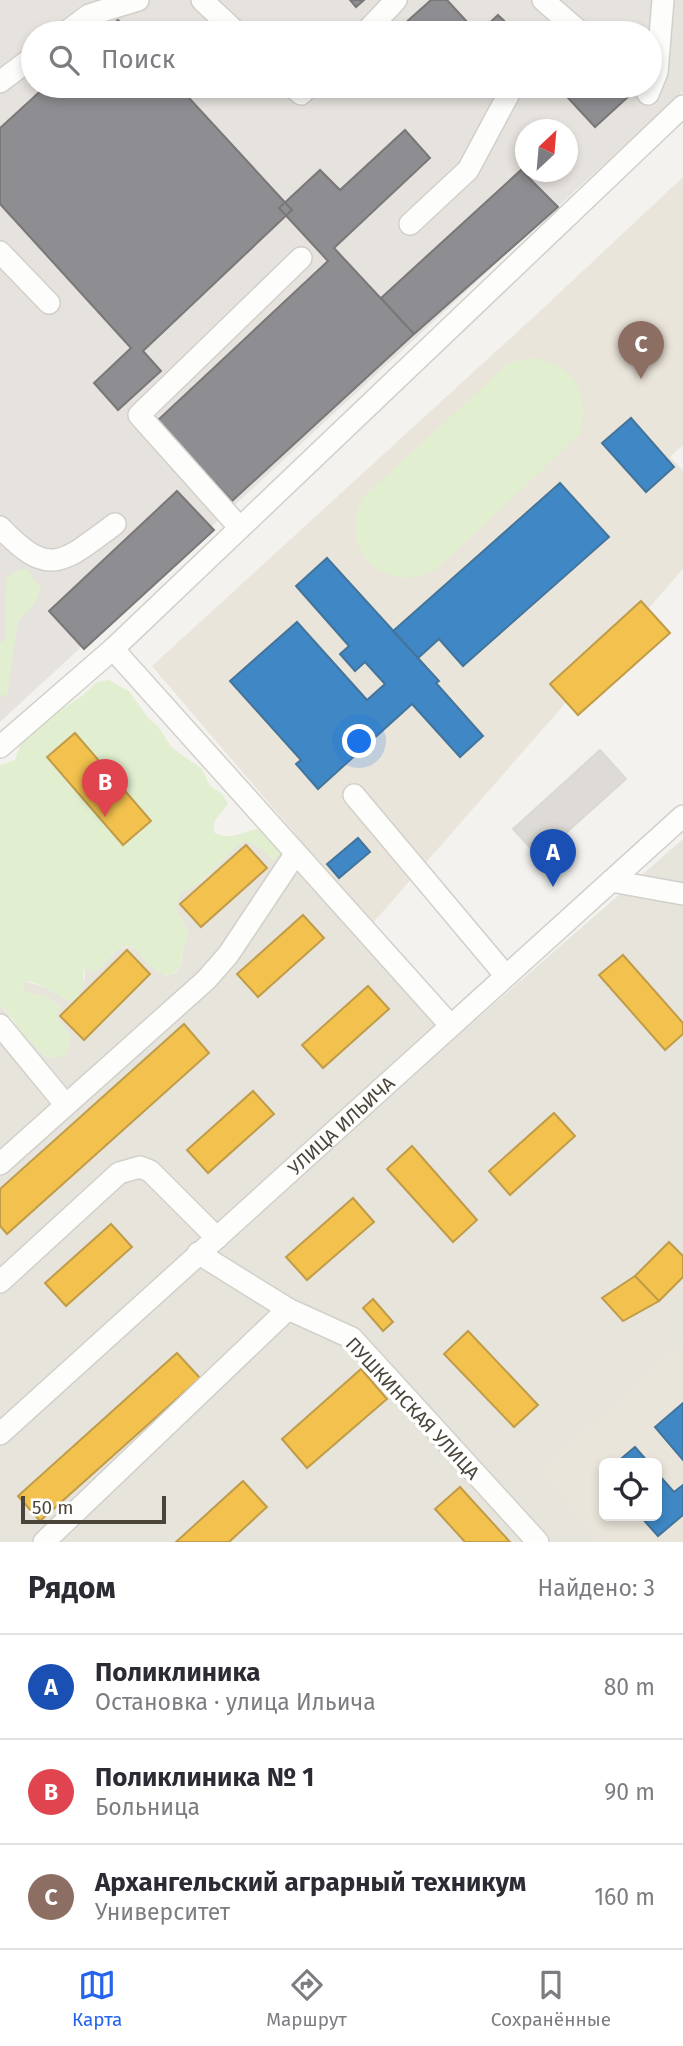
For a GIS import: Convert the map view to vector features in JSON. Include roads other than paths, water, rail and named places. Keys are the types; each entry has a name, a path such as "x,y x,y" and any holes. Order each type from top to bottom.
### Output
{"street":[{"path":"81,21 89,15 138,0"},
{"path":"202,0 224,21"},
{"path":"376,21 396,0"},
{"path":"543,0 561,21"},
{"path":"661,21 663,0"},
{"path":"0,82 21,66"},
{"path":"410,224 468,170 507,98"},
{"path":"0,747 113,649 678,111 657,98"},
{"path":"0,252 48,303"},
{"path":"240,528 139,415 301,258"},
{"path":"0,527 22,550 48,562 72,556 115,524"},
{"path":"113,649 451,1026"},
{"path":"354,795 506,976"},
{"name":"УЛИЦА ИЛЬИЧА","path":"0,1434 683,816"},
{"path":"0,1164 206,980 228,955 296,853"},
{"path":"611,881 683,894"},
{"path":"0,1025 65,1104"},
{"path":"0,1282 119,1173 140,1167 150,1171 217,1238"},
{"name":"ПУШКИНСКАЯ УЛИЦА","path":"198,1253 288,1309 352,1338 538,1542"},
{"path":"44,1542 288,1309"}],"place":[{"name":"Архангельский аграрный техникум","path":"641,379"},
{"name":"Поликлиника № 1","path":"105,817"},
{"name":"Поликлиника","path":"553,887"}]}
